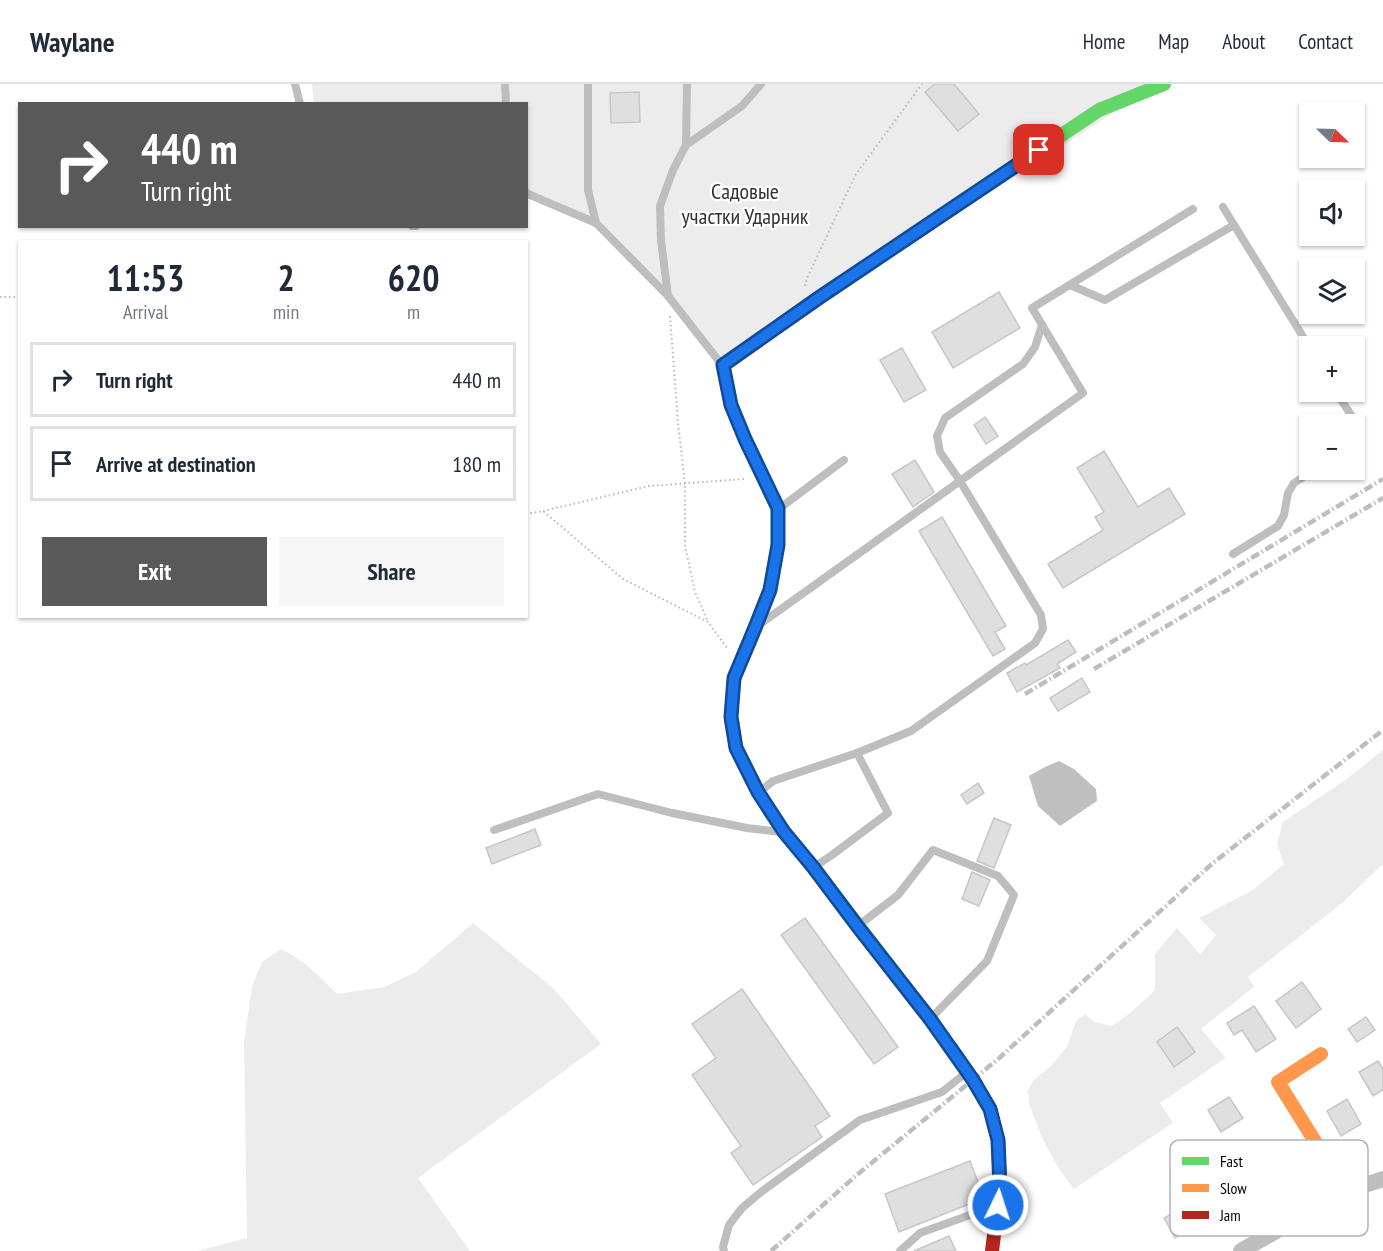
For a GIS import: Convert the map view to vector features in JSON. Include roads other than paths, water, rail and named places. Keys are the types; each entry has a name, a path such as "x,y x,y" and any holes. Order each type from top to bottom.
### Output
{"street":[{"path":"992,1251 1000,1187 998,1140 990,1109 930,1019 784,832 758,792 736,748 731,717 734,678 770,590 778,545 778,508 731,405 723,365 1099,110 1164,84"},
{"path":"1314,1140 1278,1082 1320,1054"},
{"path":"1368,1184 1383,1179"},
{"path":"1241,1251 1267,1236"}],"lane":[{"path":"295,84 300,102"},
{"path":"505,84 506,102"},
{"path":"588,84 588,190 596,224"},
{"path":"686,146 687,84"},
{"path":"668,296 661,240 660,206 673,170 686,146 742,106 761,84"},
{"path":"528,194 596,224 668,296 723,365"},
{"path":"1223,207 1303,336"},
{"path":"755,628 1083,393 1032,308 1193,209"},
{"path":"1070,285 1105,300 1234,225"},
{"path":"758,792 773,781 857,753 911,730 1035,643 1043,629 1041,615 940,452 937,436 945,418 1023,364 1035,347 1042,325"},
{"path":"778,508 844,460"},
{"path":"1233,554 1278,526 1284,515 1288,493 1299,480"},
{"path":"813,867 888,813 857,753"},
{"path":"494,830 598,794 672,813 747,828 784,832"},
{"path":"858,927 898,895 933,850 998,876 1014,895 987,961 930,1019"},
{"path":"724,1251 729,1225 742,1209 761,1192 860,1120 942,1092 967,1072"},
{"path":"900,1251 920,1233 998,1205"}],"railway":[{"path":"1025,694 1383,479"},
{"path":"1094,669 1383,498"},
{"path":"771,1251 858,1174 997,1060 1213,863 1383,730"}],"park label":[{"name":"Садовые участки Ударник","path":"745,204"}]}
